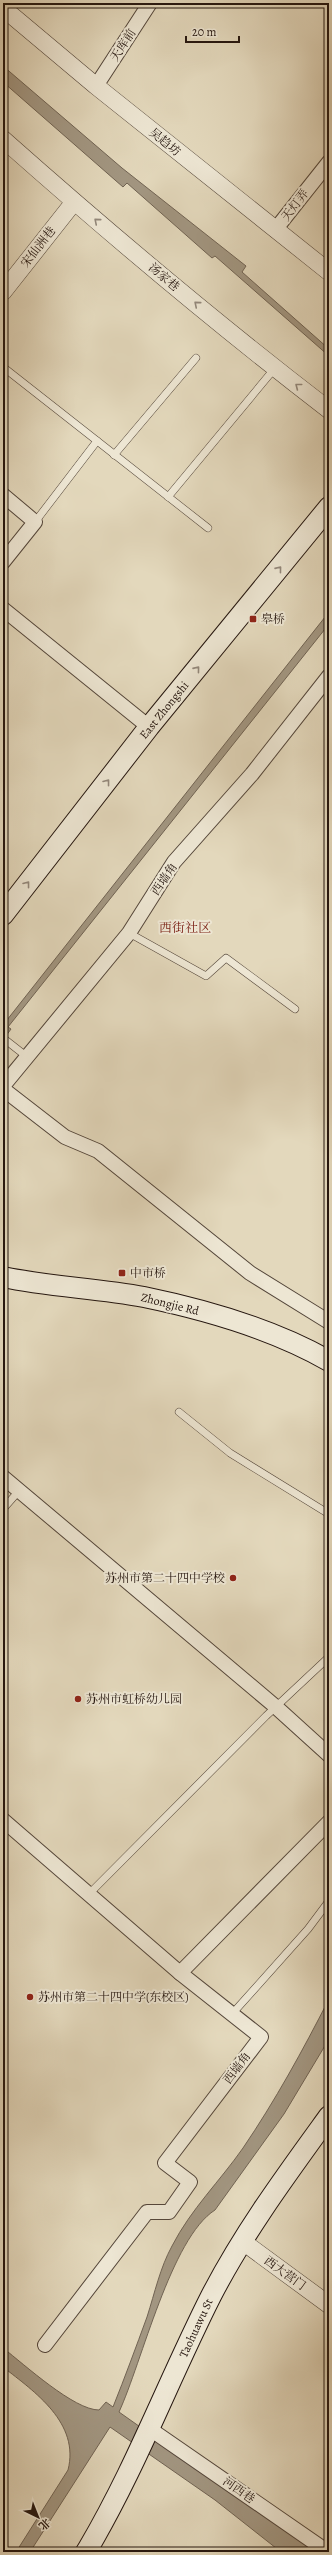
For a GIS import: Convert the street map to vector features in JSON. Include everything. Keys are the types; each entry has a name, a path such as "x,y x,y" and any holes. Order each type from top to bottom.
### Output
{"main road":[{"name":"East Zhongshi","path":"3,915 149,727 329,507"},
{"name":"Zhongjie Rd","path":"3,1277 36,1284 151,1299 270,1332 303,1346 329,1361"},
{"name":"Taohuawu St","path":"86,2552 119,2494 150,2430 203,2312 242,2241 329,2116"}],"street":[{"name":"天库前","path":"96,86 150,3"},
{"name":"吴趋坊","path":"3,8 96,86 329,272"},
{"name":"汤家巷","path":"3,139 74,202 275,368 329,410"},
{"name":"天灯弄","path":"275,230 329,162"},
{"name":"宋仙洲巷","path":"3,292 74,202"},
{"path":"3,495 35,522 3,562"},
{"path":"3,609 149,727"},
{"name":"西墙角","path":"3,1088 26,1056 129,933 174,862 252,774 327,683"},
{"path":"3,1088 65,1137 98,1151 250,1273 329,1322"},
{"path":"3,1478 328,1752"},
{"path":"180,1973 329,1822"},
{"name":"西墙角","path":"4,1823 180,1973 261,2037 165,2162 190,2182 169,2212 147,2212 45,2345"},
{"name":"西大营门","path":"242,2241 329,2304"},
{"name":"河西巷","path":"150,2430 328,2552"}],"lane":[{"path":"114,455 196,358"},
{"path":"3,368 208,528"},
{"path":"168,497 275,368"},
{"path":"35,522 97,441"},
{"path":"129,933 206,976 226,958 295,1009"},
{"path":"3,1038 26,1056"},
{"path":"180,1412 230,1453 329,1514"},
{"path":"3,1509 18,1492"},
{"path":"88,1895 276,1707 329,1657"},
{"path":"232,2014 308,1929 329,1901"}],"shaded area":[{"path":"3,66 122,168 246,266 242,272 329,349 329,356 215,256 212,258 127,183 123,187 3,82"},
{"path":"329,612 329,624 8,1027 11,1029 3,1040 3,1025"},
{"path":"329,1999 329,2039 284,2114 215,2210 199,2225 185,2246 171,2273 159,2303 119,2412 317,2552 281,2552 215,2500 110,2427 30,2552 16,2552 68,2470 70,2453 67,2438 61,2423 52,2410 41,2398 3,2367 3,2348 36,2375 63,2395 77,2403 99,2410 106,2402 113,2407 147,2317 161,2272 172,2246 188,2220 255,2130 288,2075"}],"place":[{"name":"皋桥","path":"253,619"},
{"name":"中市桥","path":"122,1273"},
{"name":"苏州市第二十四中学校","path":"233,1578"},
{"name":"苏州市虹桥幼儿园","path":"78,1699"},
{"name":"苏州市第二十四中学(东校区)","path":"30,1997"}],"district":[{"name":"西街社区","path":"185,927"}]}
